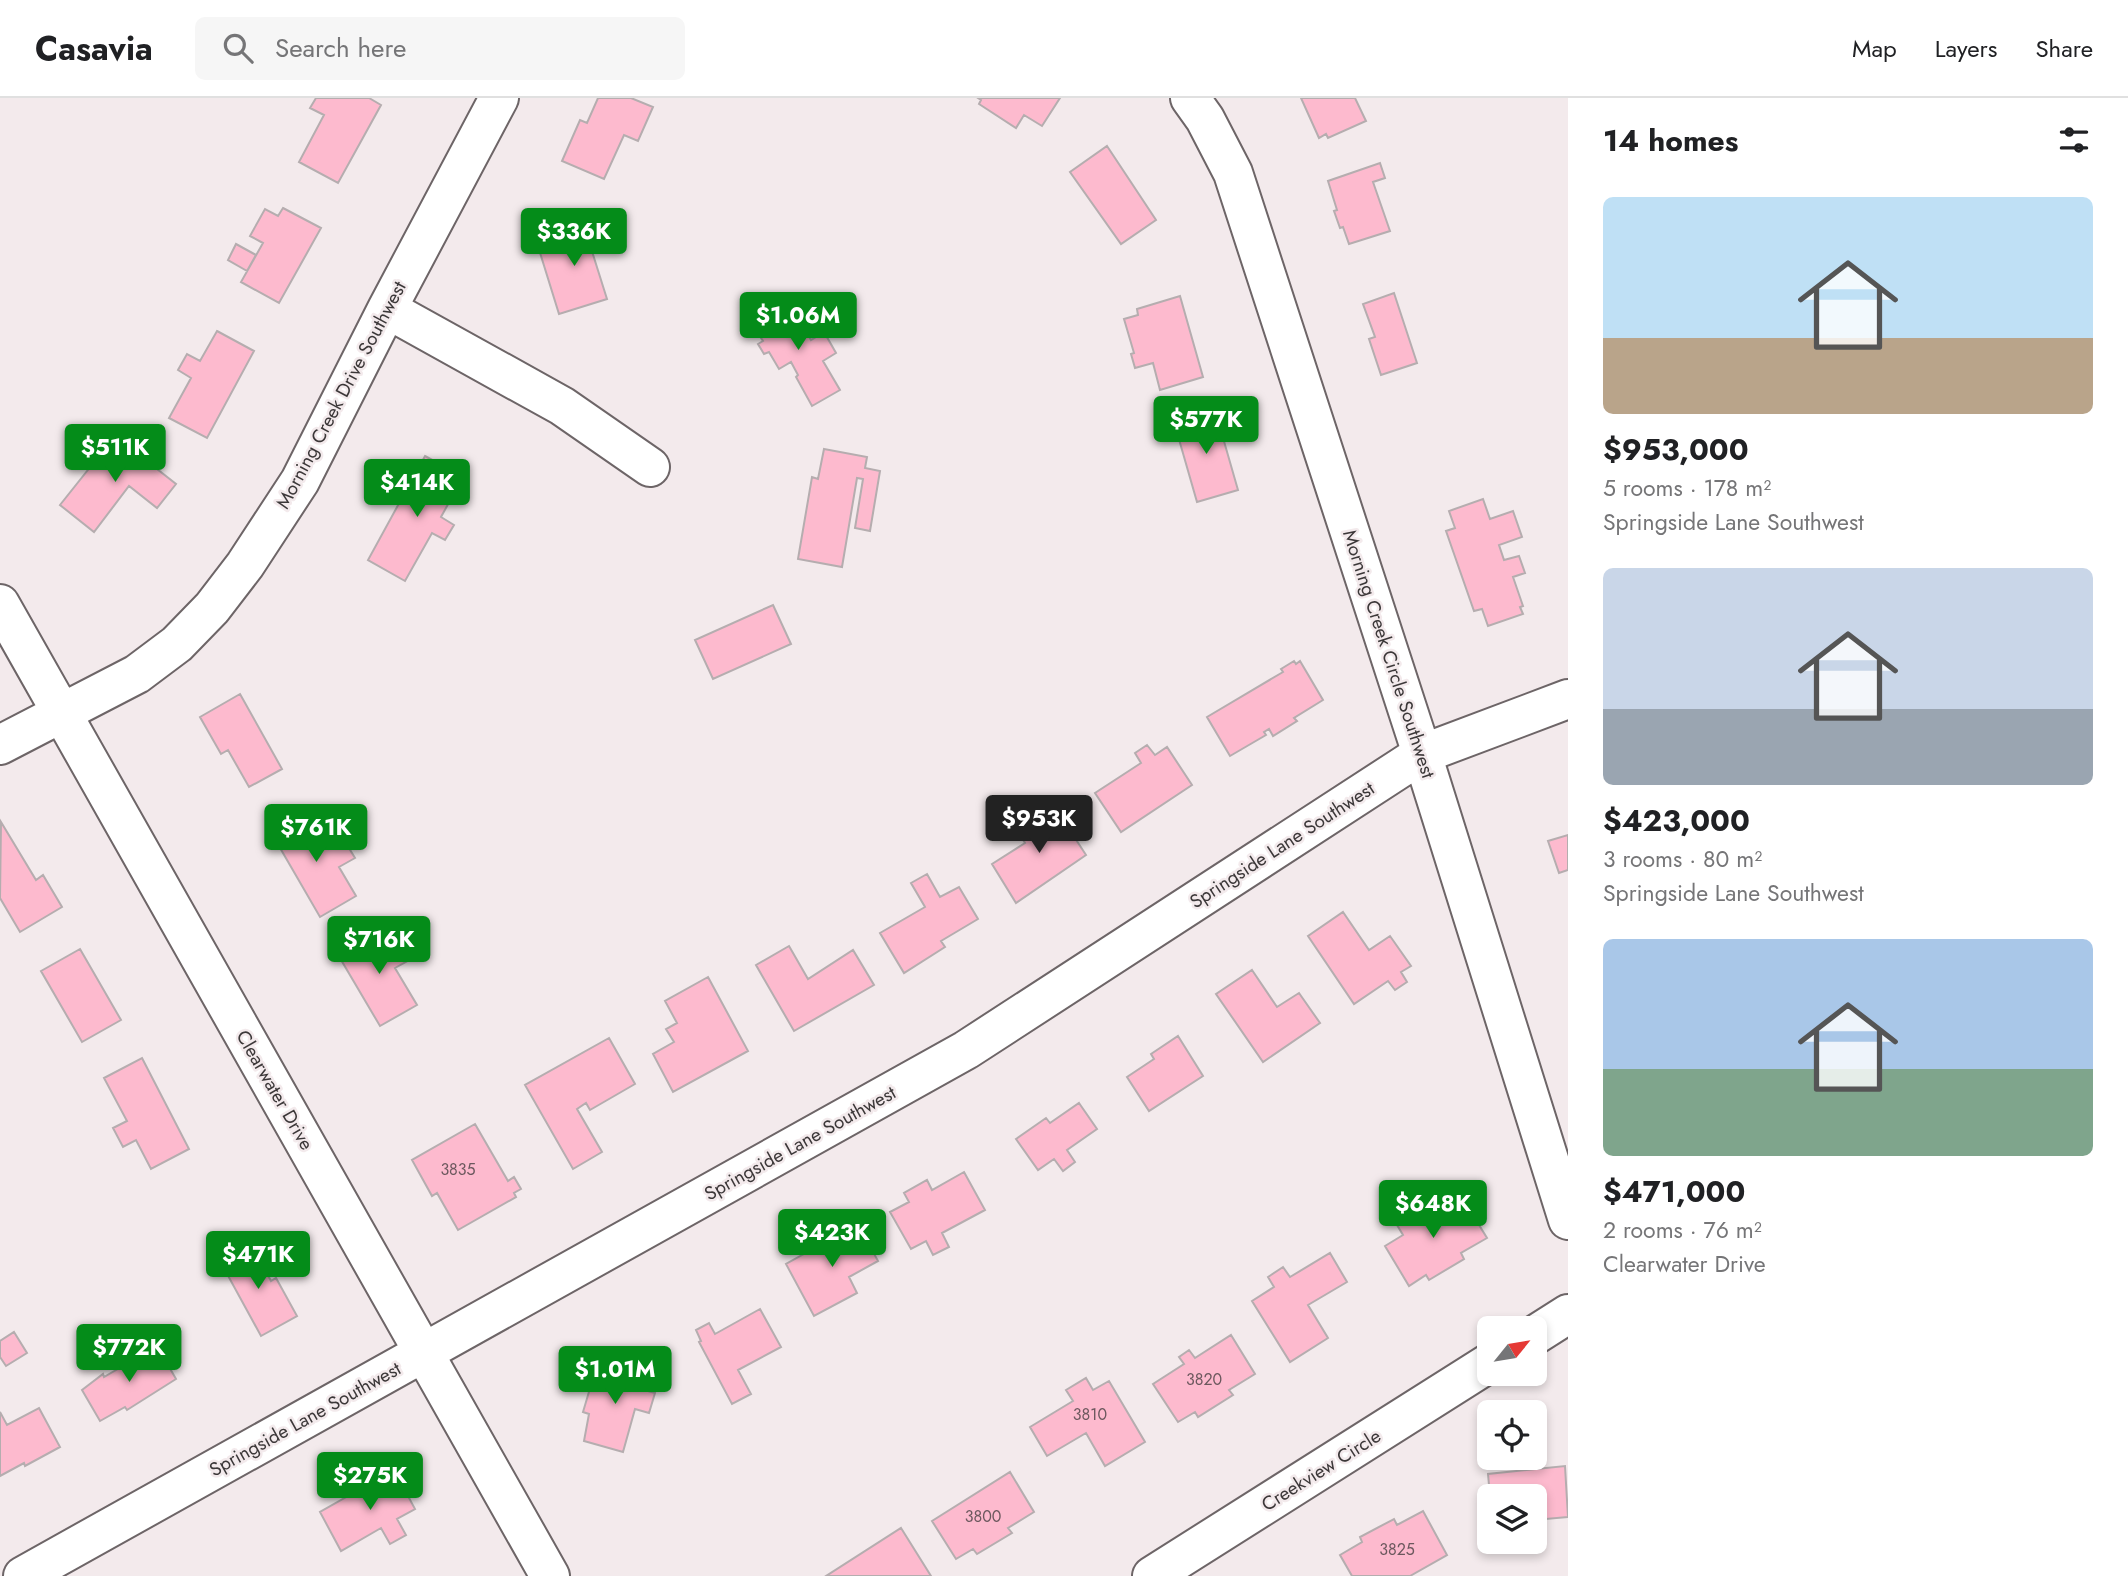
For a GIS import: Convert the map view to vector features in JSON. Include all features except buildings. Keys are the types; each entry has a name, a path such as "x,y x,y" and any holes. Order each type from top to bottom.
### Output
{"street":[{"name":"Morning Creek Drive Southwest","path":"0,745 137,674 177,643 212,608 245,565 300,481 387,309 499,98"},
{"name":"Morning Creek Circle Southwest","path":"1190,98 1205,119 1233,173 1422,754 1568,1220"},
{"path":"387,309 562,406 650,467"},
{"name":"Clearwater Drive","path":"0,604 550,1576"},
{"name":"Springside Lane Southwest","path":"23,1576 966,1050 1422,754 1568,699"},
{"path":"1547,1327 1568,1314"},
{"name":"Creekview Circle","path":"1152,1576 1477,1371"}]}
